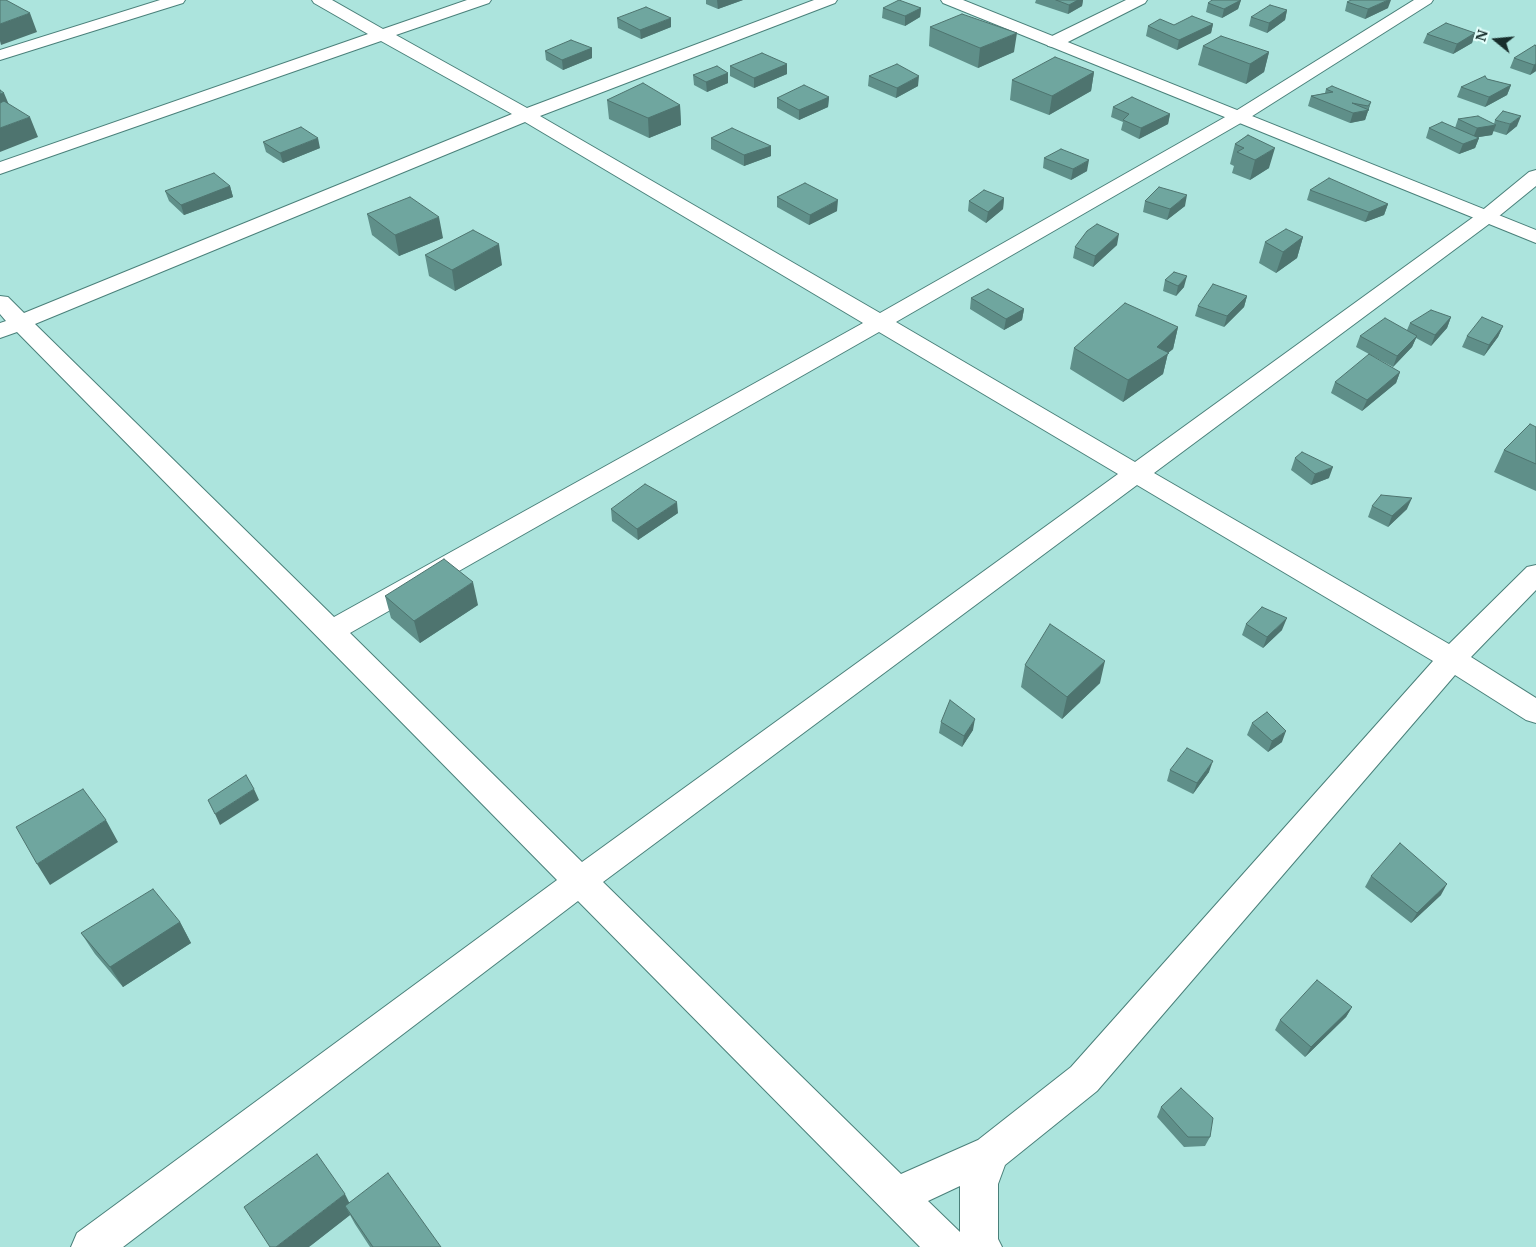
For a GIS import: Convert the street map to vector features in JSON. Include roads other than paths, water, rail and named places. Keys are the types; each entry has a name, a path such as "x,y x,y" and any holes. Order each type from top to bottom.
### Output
{"street":[{"path":"0,55 177,0"},
{"path":"320,0 526,115 1452,659 1536,712"},
{"path":"0,168 142,117 483,0"},
{"path":"10,327 526,115 829,0"},
{"path":"949,0 1536,237"},
{"path":"1054,42 1139,0"},
{"path":"330,632 879,323 1240,116 1425,0"},
{"path":"91,1247 580,881 1486,217 1536,176"},
{"path":"0,302 10,327 330,632 947,1247"},
{"path":"896,1196 990,1153 1084,1079 1452,659 1536,574"},
{"path":"982,1247 978,1239 979,1184 990,1153"}]}
